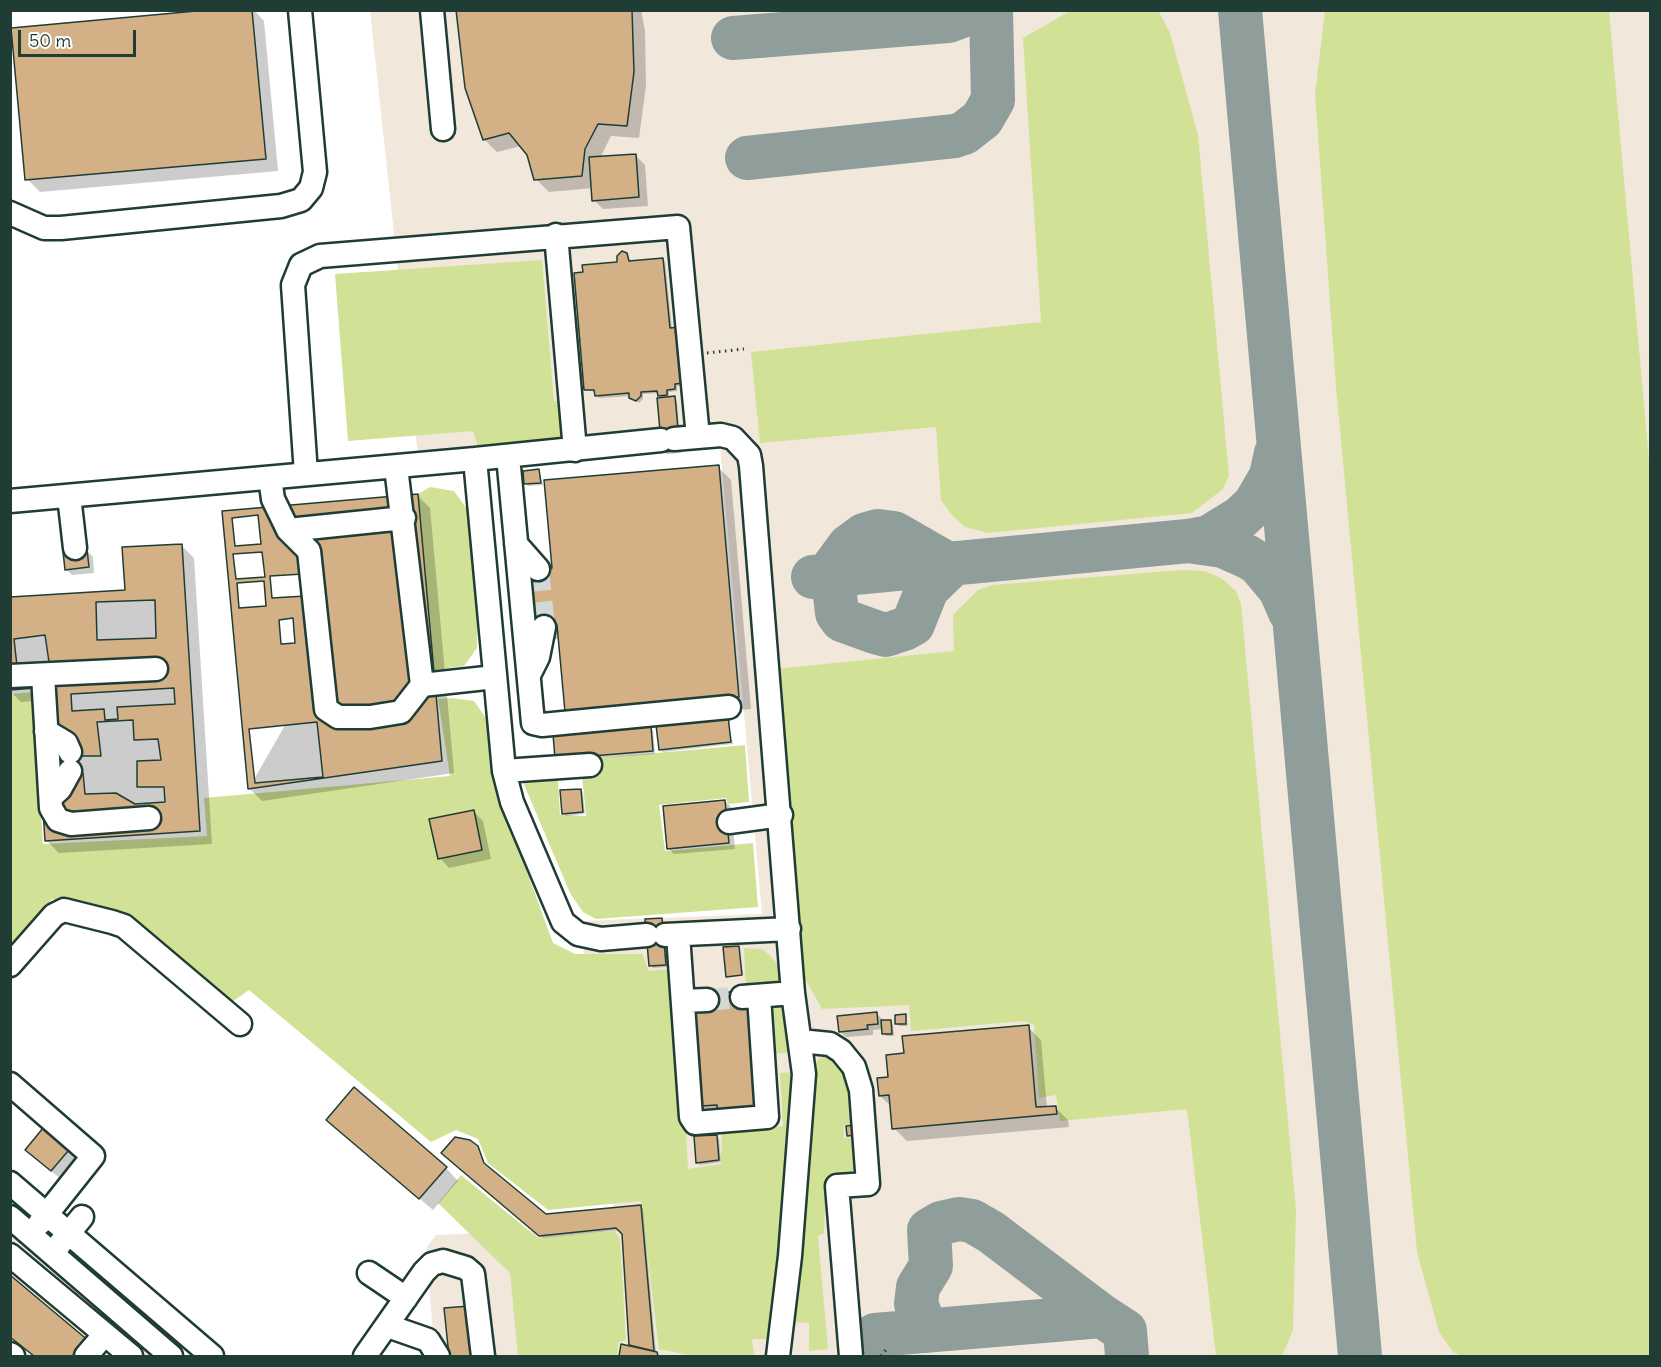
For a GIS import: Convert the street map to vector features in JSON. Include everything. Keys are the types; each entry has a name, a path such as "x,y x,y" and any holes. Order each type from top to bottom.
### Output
{"street":[{"path":"10,213 44,228 61,228 281,206 301,200 311,188 315,172 300,10"},
{"path":"432,10 442,129"},
{"path":"306,474 293,285 301,266 320,256 556,235 678,227 692,354 698,437"},
{"path":"556,235 575,450"},
{"path":"10,501 396,467 721,435 733,438 749,454 794,993 804,1074 790,1256 778,1356"},
{"path":"508,456 533,723 542,725 729,707"},
{"path":"475,459 504,771 516,812 563,922 578,934 601,939 789,929"},
{"path":"270,478 273,499 288,530 309,551 326,709 338,717 401,712 422,685 404,518 396,467"},
{"path":"69,496 75,548"},
{"path":"288,530 404,518"},
{"path":"516,544 538,569"},
{"path":"528,678 538,657 544,627"},
{"path":"10,675 156,669"},
{"path":"43,675 51,808 58,820 71,824 149,818"},
{"path":"422,685 495,677"},
{"path":"46,731 66,743 70,761 60,789 51,797"},
{"path":"504,771 590,765"},
{"path":"729,822 780,815"},
{"path":"10,965 54,915 64,910 112,922 124,926 240,1024"},
{"path":"663,935 683,1001 692,1117 695,1124 767,1117 764,1061 750,996 794,993"},
{"path":"683,1001 707,1000"},
{"path":"764,1061 830,1044 841,1051 854,1067 861,1090 868,1184 837,1186 851,1356"},
{"path":"10,1084 93,1156 30,1234"},
{"path":"10,1183 47,1214 75,1225 212,1356"},
{"path":"10,1217 171,1356"},
{"path":"53,1254 75,1225"},
{"path":"10,1255 131,1356"},
{"path":"365,1356 432,1264 443,1261 466,1268 473,1274 476,1282 483,1356"},
{"path":"369,1273 406,1298"},
{"path":"388,1326 428,1340 438,1356"},
{"path":"86,1356 105,1334"}],"path":[{"path":"692,354 744,349"},
{"path":"881,1356 888,1347"}],"shaded area":[{"path":"370,11 1650,11 1650,1356 435,1356 426,1248 436,1235 616,1227 580,921 762,914 720,446 662,452 661,435 418,456"},
{"path":"11,1228 162,1356 11,1356"}],"green space":[{"path":"1158,10 1170,33 1198,135 1229,476 1223,489 1192,513 988,533 965,527 951,514 941,500 936,427 760,443 751,352 1041,322 1023,38 1070,11"},
{"path":"1325,11 1609,11 1650,472 1650,1356 1462,1356 1453,1352 1439,1332 1417,1252 1336,387 1315,94"},
{"path":"542,260 554,401 567,401 569,417 560,440 479,449 473,431 348,441 335,274"},
{"path":"430,487 454,491 472,516 478,552 477,648 464,666 434,670 418,494"},
{"path":"1182,570 1204,571 1221,578 1236,591 1241,604 1296,1210 1293,1330 1282,1356 1216,1356 1187,1109 1060,1121 1056,1095 1039,1098 1034,1025 1024,1021 911,1031 909,1005 822,1009 804,977 775,669 954,651 953,615 978,590 992,585"},
{"path":"33,692 43,844 207,836 204,798 450,776 438,699 474,701 491,725 500,797 553,943 575,954 642,954 649,971 677,968 688,1169 721,1164 722,1134 783,1126 780,1073 795,1072 773,1339 752,1339 754,1356 694,1356 659,1349 641,1201 548,1210 488,1163 478,1139 456,1130 431,1142 249,990 232,1002 132,919 52,899 11,947 11,694"},
{"path":"745,745 749,802 728,804 726,798 659,805 665,851 753,843 758,907 596,919 583,912 570,893 523,782 558,779 560,815 586,816 582,776 602,772 601,758"},
{"path":"744,948 763,949 787,973 787,987 746,990"},
{"path":"786,1002 794,1052 772,1054 767,1004"},
{"path":"825,1056 833,1058 847,1071 856,1124 844,1125 844,1138 857,1137 860,1175 826,1179 824,1233 818,1236 828,1349 809,1351 809,1323 793,1322 812,1073 818,1059"},
{"path":"461,1175 538,1238 615,1231 620,1239 626,1340 619,1342 617,1356 518,1356 510,1273 438,1203"}],"building":[{"path":"207,10 252,10 266,159 25,180 11,28"},
{"path":"456,10 632,10 634,72 627,126 598,124 585,149 582,176 534,180 527,155 509,133 483,140 465,88"},
{"path":"636,154 639,197 592,201 589,157"},
{"path":"622,251 627,253 629,261 663,258 670,328 679,327 684,383 675,384 675,389 667,390 667,395 658,396 657,391 641,392 641,396 636,401 629,398 629,393 595,396 594,390 584,390 574,273 583,272 582,265 617,262 617,256"},
{"path":"675,396 680,451 662,452 657,398"},
{"path":"719,465 739,697 565,712 557,625 535,627 530,570 552,568 544,480"},
{"path":"539,469 541,483 524,484 523,471"},
{"path":"418,494 442,761 248,789 222,511"},
{"path":"258,515 261,544 235,546 232,518"},
{"path":"182,544 200,831 45,841 35,688 10,690 10,597 125,590 122,547"},
{"path":"87,549 89,567 65,570 63,552"},
{"path":"262,552 265,577 236,579 233,554"},
{"path":"303,574 305,596 272,598 270,576"},
{"path":"264,581 266,606 239,608 237,583"},
{"path":"155,600 156,638 97,640 96,602"},
{"path":"293,618 295,643 281,644 279,620"},
{"path":"45,635 49,662 17,666 14,639"},
{"path":"174,688 175,704 117,707 118,719 105,720 104,709 72,711 71,694"},
{"path":"728,716 731,742 659,750 656,725"},
{"path":"133,720 134,740 158,739 161,760 137,761 137,787 164,787 165,802 135,804 116,793 85,794 83,773 67,774 68,756 101,756 97,722"},
{"path":"317,722 323,777 255,783 249,729"},
{"path":"651,726 653,751 555,759 553,734"},
{"path":"581,789 583,812 562,814 560,790"},
{"path":"725,800 729,843 667,849 663,806"},
{"path":"474,810 482,850 438,859 429,819"},
{"path":"662,918 666,965 649,966 645,919"},
{"path":"739,946 742,975 726,977 723,947"},
{"path":"741,991 758,1006 764,1107 718,1121 717,1105 701,1106 692,1011 707,994"},
{"path":"877,1012 878,1024 867,1025 868,1029 839,1032 837,1016"},
{"path":"906,1014 906,1024 895,1024 895,1015"},
{"path":"881,1020 891,1020 892,1034 882,1034"},
{"path":"1029,1025 1036,1107 1056,1106 1057,1114 892,1129 889,1095 879,1096 877,1078 888,1077 886,1055 904,1053 902,1036"},
{"path":"354,1087 447,1167 419,1199 326,1120"},
{"path":"48,1122 74,1144 51,1171 25,1150"},
{"path":"855,1125 857,1135 847,1136 846,1126"},
{"path":"717,1135 719,1160 696,1163 694,1136"},
{"path":"455,1137 470,1140 478,1146 484,1163 546,1214 641,1205 654,1351 629,1345 622,1234 616,1228 539,1236 441,1153"},
{"path":"10,1275 90,1342 78,1356 34,1356 10,1337"},
{"path":"470,1306 475,1356 449,1356 444,1308"},
{"path":"621,1344 657,1352 658,1356 619,1356"}],"taxiway":[{"path":"733,38 948,21 978,10"},
{"path":"747,158 955,136 964,133 982,119 993,100 991,10"},
{"path":"1240,10 1360,1356"},
{"path":"813,577 1188,541 1209,537 1240,518 1255,504 1271,476 1276,453"},
{"path":"948,564 894,533 878,531 864,535 849,546 832,569 837,613 842,620 886,635 904,629 913,624 927,589 954,563"},
{"path":"1188,541 1223,546 1259,564 1280,589 1290,612"},
{"path":"927,1331 916,1304 918,1287 931,1266 929,1230 941,1223 959,1219 972,1221 991,1232 1102,1316"},
{"path":"875,1335 1102,1316 1125,1331 1127,1356"}],"tunnel":[{"path":"538,569 544,627"},
{"path":"707,1000 742,997"}]}
